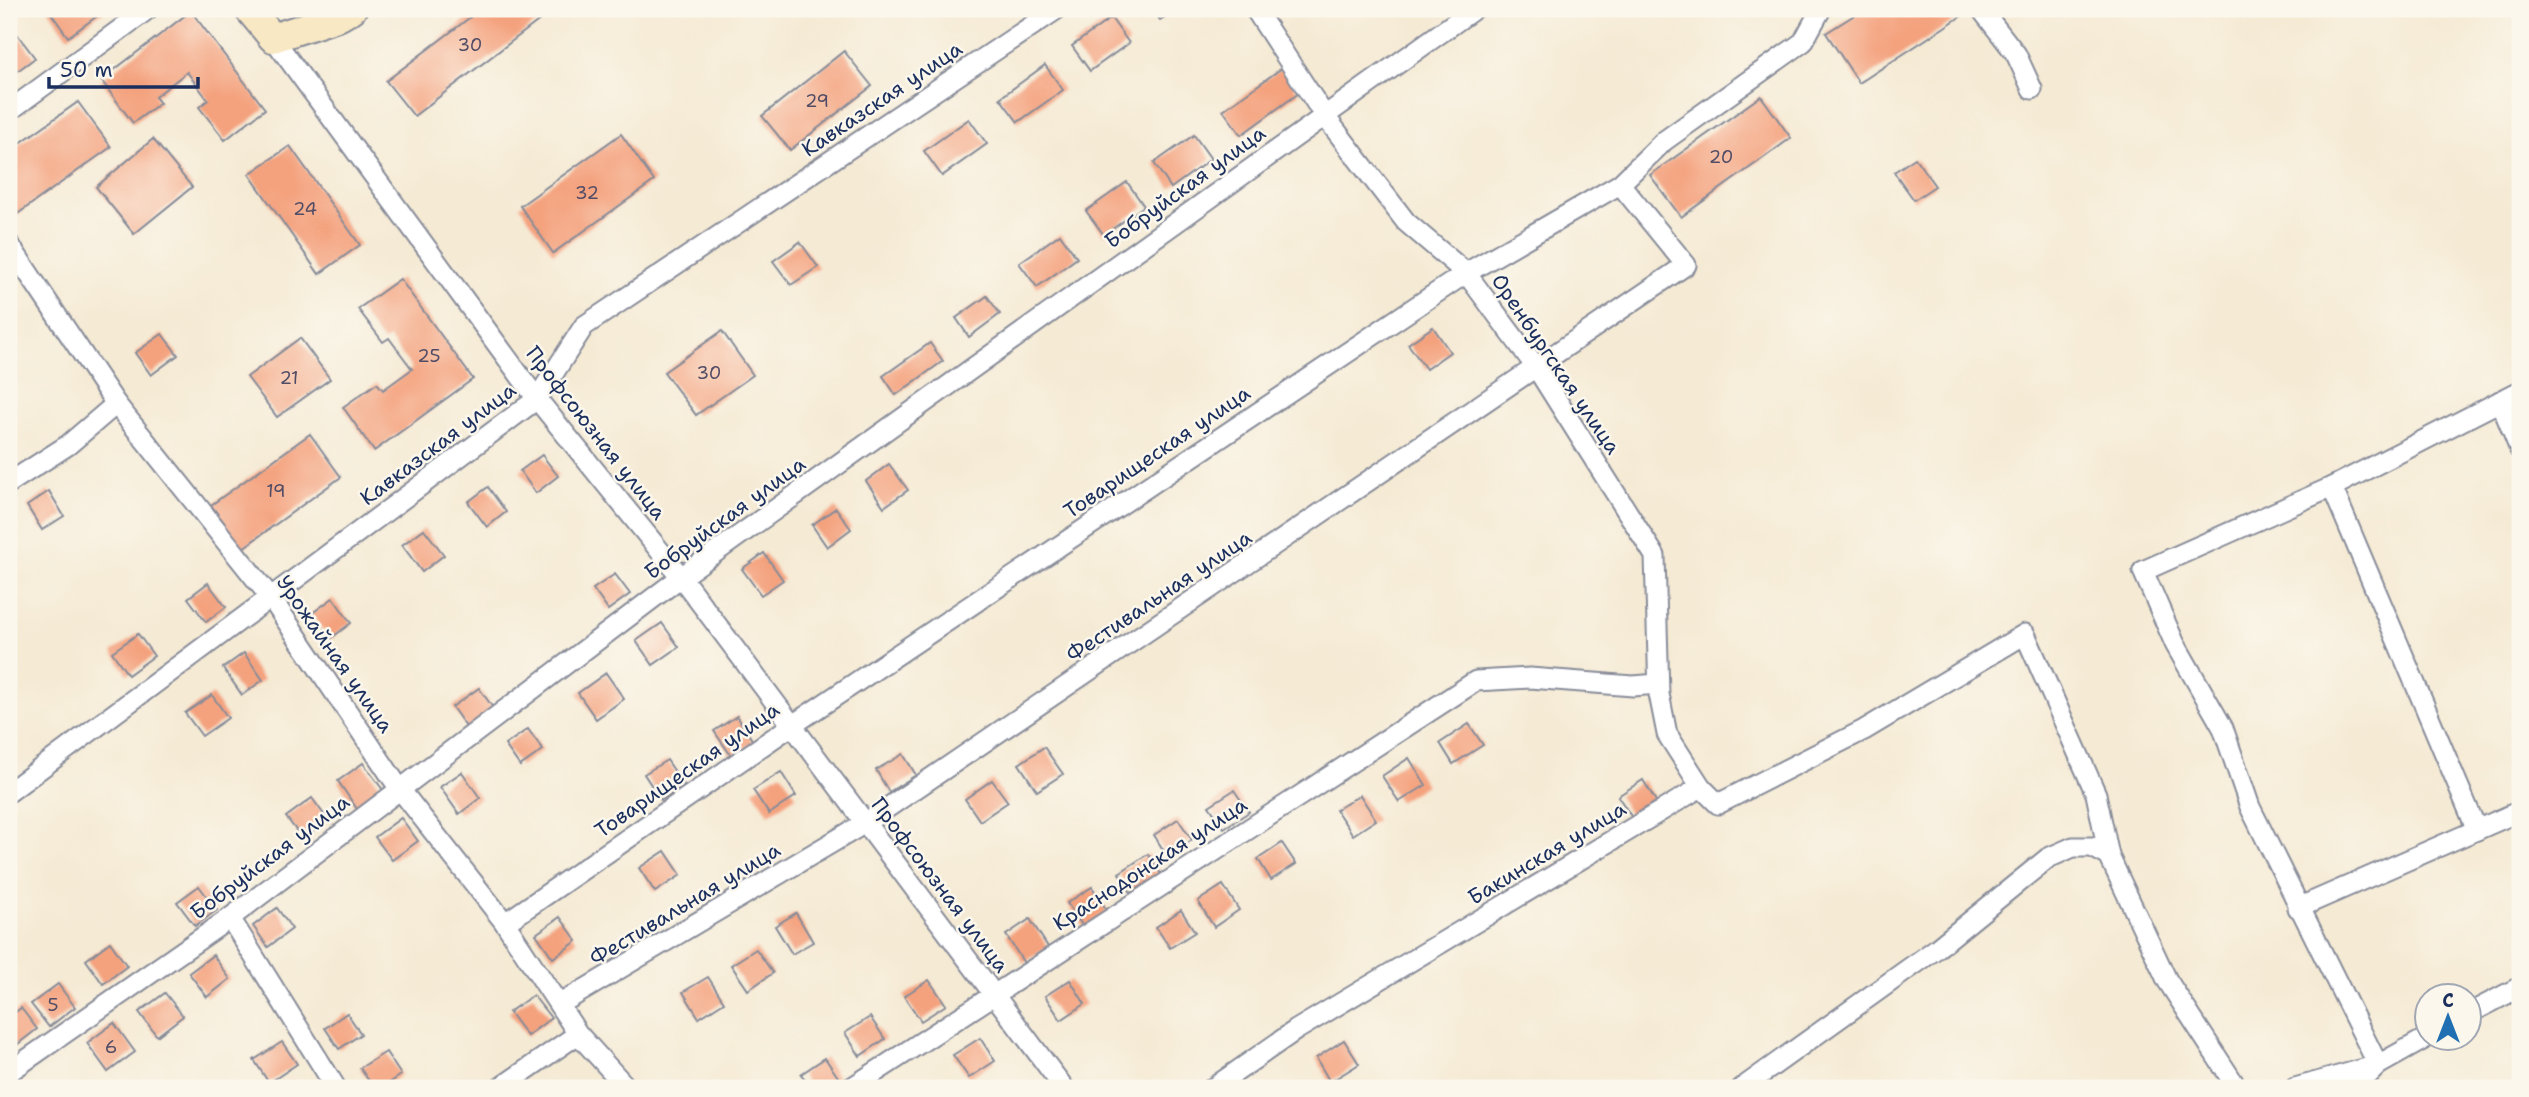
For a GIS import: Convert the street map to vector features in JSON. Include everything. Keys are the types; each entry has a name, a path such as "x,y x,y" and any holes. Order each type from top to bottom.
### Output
{"main road":[{"path":"249,9 273,38 341,16 352,9"}],"street":[{"path":"9,111 148,9"},
{"name":"Кавказская улица","path":"9,792 537,399 583,326 1057,9"},
{"name":"Оренбургская улица","path":"1255,9 1324,116 1406,222 1466,272 1536,367 1655,556 1658,684"},
{"name":"Бобруйская улица","path":"9,1072 230,918 681,577 1474,9"},
{"name":"Товарищеская улица","path":"505,923 791,726 1466,272 1619,184 1664,141 1803,42 1821,9"},
{"path":"1981,9 2016,54 2032,89"},
{"name":"Профсоюзная улица","path":"273,38 537,399 681,577 1064,1088"},
{"name":"Фестивальная улица","path":"560,1004 865,823 1686,265 1619,184"},
{"name":"Урожайная улица","path":"9,244 116,404 271,598 399,788 505,923 578,1034 626,1088"},
{"path":"2378,1065 2250,807 2223,728 2175,644 2143,570 2332,487 2520,391"},
{"path":"2500,401 2520,450"},
{"path":"9,483 68,445 116,404"},
{"path":"2332,487 2477,830"},
{"path":"1658,684 1667,734 1701,787 1718,804 1864,730 2025,634 2096,794 2109,856 2167,980 2237,1088"},
{"name":"Краснодонская улица","path":"851,1088 993,993 1476,681 1530,678 1633,686 1658,684"},
{"name":"Бакинская улица","path":"1213,1088 1296,1030 1701,787"},
{"path":"2298,908 2520,811"},
{"path":"1742,1088 1866,996 1936,949 2048,858 2073,847 2092,847 2109,856"},
{"path":"230,918 336,1088"},
{"path":"2484,1005 2520,987"},
{"path":"500,1088 578,1034"},
{"path":"2295,1088 2378,1065 2414,1044"},
{"path":"2355,1088 2378,1065"}],"building":[{"path":"48,9 107,9 68,37"},
{"path":"481,9 554,9 414,116 386,81"},
{"path":"1152,9 1177,9 1160,20"},
{"path":"1864,9 1959,9 1963,15 1859,83 1826,33"},
{"path":"191,11 265,109 225,140 199,107 208,100 187,72 155,97 160,103 133,123 101,80"},
{"path":"1111,18 1129,43 1090,71 1072,46"},
{"path":"11,26 35,58 9,77 9,28"},
{"path":"844,51 872,86 790,150 762,116"},
{"path":"1045,65 1063,90 1018,122 1000,98"},
{"path":"1282,68 1299,93 1241,135 1223,110"},
{"path":"1761,96 1791,138 1681,217 1650,175"},
{"path":"78,102 111,147 9,220 9,151"},
{"path":"969,119 987,144 942,176 924,151"},
{"path":"621,134 654,181 553,253 520,206"},
{"path":"1194,135 1211,159 1171,188 1154,163"},
{"path":"153,139 192,187 134,234 96,187"},
{"path":"290,146 360,245 319,274 249,174"},
{"path":"1915,158 1935,186 1914,200 1894,172"},
{"path":"1127,182 1144,206 1104,235 1086,211"},
{"path":"1060,234 1077,258 1037,287 1019,263"},
{"path":"800,242 818,267 791,285 773,261"},
{"path":"400,279 473,379 374,451 343,407 377,383 383,390 412,369 389,338 383,342 358,309"},
{"path":"987,296 1000,314 969,337 956,318"},
{"path":"1433,327 1450,352 1426,369 1408,344"},
{"path":"722,331 753,375 696,415 664,372"},
{"path":"162,334 178,355 151,375 135,353"},
{"path":"300,338 330,379 277,417 247,377"},
{"path":"930,343 943,361 896,395 883,376"},
{"path":"310,434 341,477 243,548 211,505"},
{"path":"542,455 558,476 536,493 520,471"},
{"path":"889,464 908,490 884,507 866,481"},
{"path":"488,487 506,512 487,527 468,502"},
{"path":"49,491 64,516 42,530 27,506"},
{"path":"836,508 851,529 827,547 812,525"},
{"path":"424,529 444,555 422,572 402,545"},
{"path":"764,553 783,580 761,595 742,569"},
{"path":"615,574 630,594 608,610 593,589"},
{"path":"208,583 226,607 206,622 188,598"},
{"path":"333,598 351,623 330,639 311,614"},
{"path":"662,623 679,647 653,665 636,641"},
{"path":"138,634 154,656 128,675 112,652"},
{"path":"244,653 263,680 242,695 223,668"},
{"path":"606,673 624,699 596,719 578,693"},
{"path":"479,688 496,712 469,731 452,707"},
{"path":"212,695 228,718 202,736 185,713"},
{"path":"737,716 754,743 732,757 714,731"},
{"path":"1469,724 1483,745 1453,764 1440,743"},
{"path":"528,729 543,750 520,766 505,745"},
{"path":"1044,747 1063,774 1037,791 1019,764"},
{"path":"903,754 916,775 889,792 876,770"},
{"path":"1409,758 1426,785 1399,802 1382,776"},
{"path":"667,760 684,785 661,800 644,774"},
{"path":"363,763 383,790 357,809 338,781"},
{"path":"462,772 480,798 459,814 440,787"},
{"path":"781,772 796,796 769,814 753,790"},
{"path":"992,780 1008,802 980,821 965,799"},
{"path":"1643,780 1659,806 1634,821 1618,796"},
{"path":"1234,790 1249,812 1224,828 1209,806"},
{"path":"1360,795 1376,820 1353,835 1336,810"},
{"path":"312,798 328,820 303,839 286,817"},
{"path":"401,818 418,841 392,860 375,837"},
{"path":"1178,819 1192,840 1167,856 1154,835"},
{"path":"1282,843 1296,864 1271,880 1258,859"},
{"path":"665,851 681,875 655,892 639,868"},
{"path":"1148,854 1163,877 1133,896 1119,873"},
{"path":"1223,885 1239,910 1214,927 1198,901"},
{"path":"199,886 217,910 195,926 177,902"},
{"path":"1092,887 1108,912 1084,928 1067,903"},
{"path":"277,908 292,929 268,947 253,926"},
{"path":"1181,910 1195,932 1170,948 1156,927"},
{"path":"796,913 813,942 792,954 775,926"},
{"path":"560,917 577,941 553,958 536,934"},
{"path":"1030,919 1048,947 1024,963 1006,935"},
{"path":"110,942 127,966 103,984 86,960"},
{"path":"756,949 773,973 748,990 731,965"},
{"path":"213,955 230,979 207,997 189,973"},
{"path":"708,977 724,1002 699,1018 683,992"},
{"path":"929,980 946,1005 921,1021 904,996"},
{"path":"1070,980 1085,1004 1061,1020 1045,996"},
{"path":"58,984 75,1007 49,1027 31,1004"},
{"path":"165,993 183,1016 157,1036 139,1012"},
{"path":"533,995 551,1018 527,1036 509,1012"},
{"path":"21,1008 37,1029 14,1047 9,1039 9,1017"},
{"path":"347,1013 361,1034 339,1049 325,1028"},
{"path":"870,1017 885,1039 860,1056 845,1033"},
{"path":"114,1023 135,1052 108,1072 87,1043"},
{"path":"980,1038 995,1061 969,1078 953,1055"},
{"path":"1344,1040 1359,1064 1330,1082 1316,1058"},
{"path":"282,1042 297,1064 269,1083 254,1060"},
{"path":"386,1052 401,1075 382,1088 374,1088 360,1068"},
{"path":"825,1058 842,1083 833,1088 810,1088 801,1074"}]}
